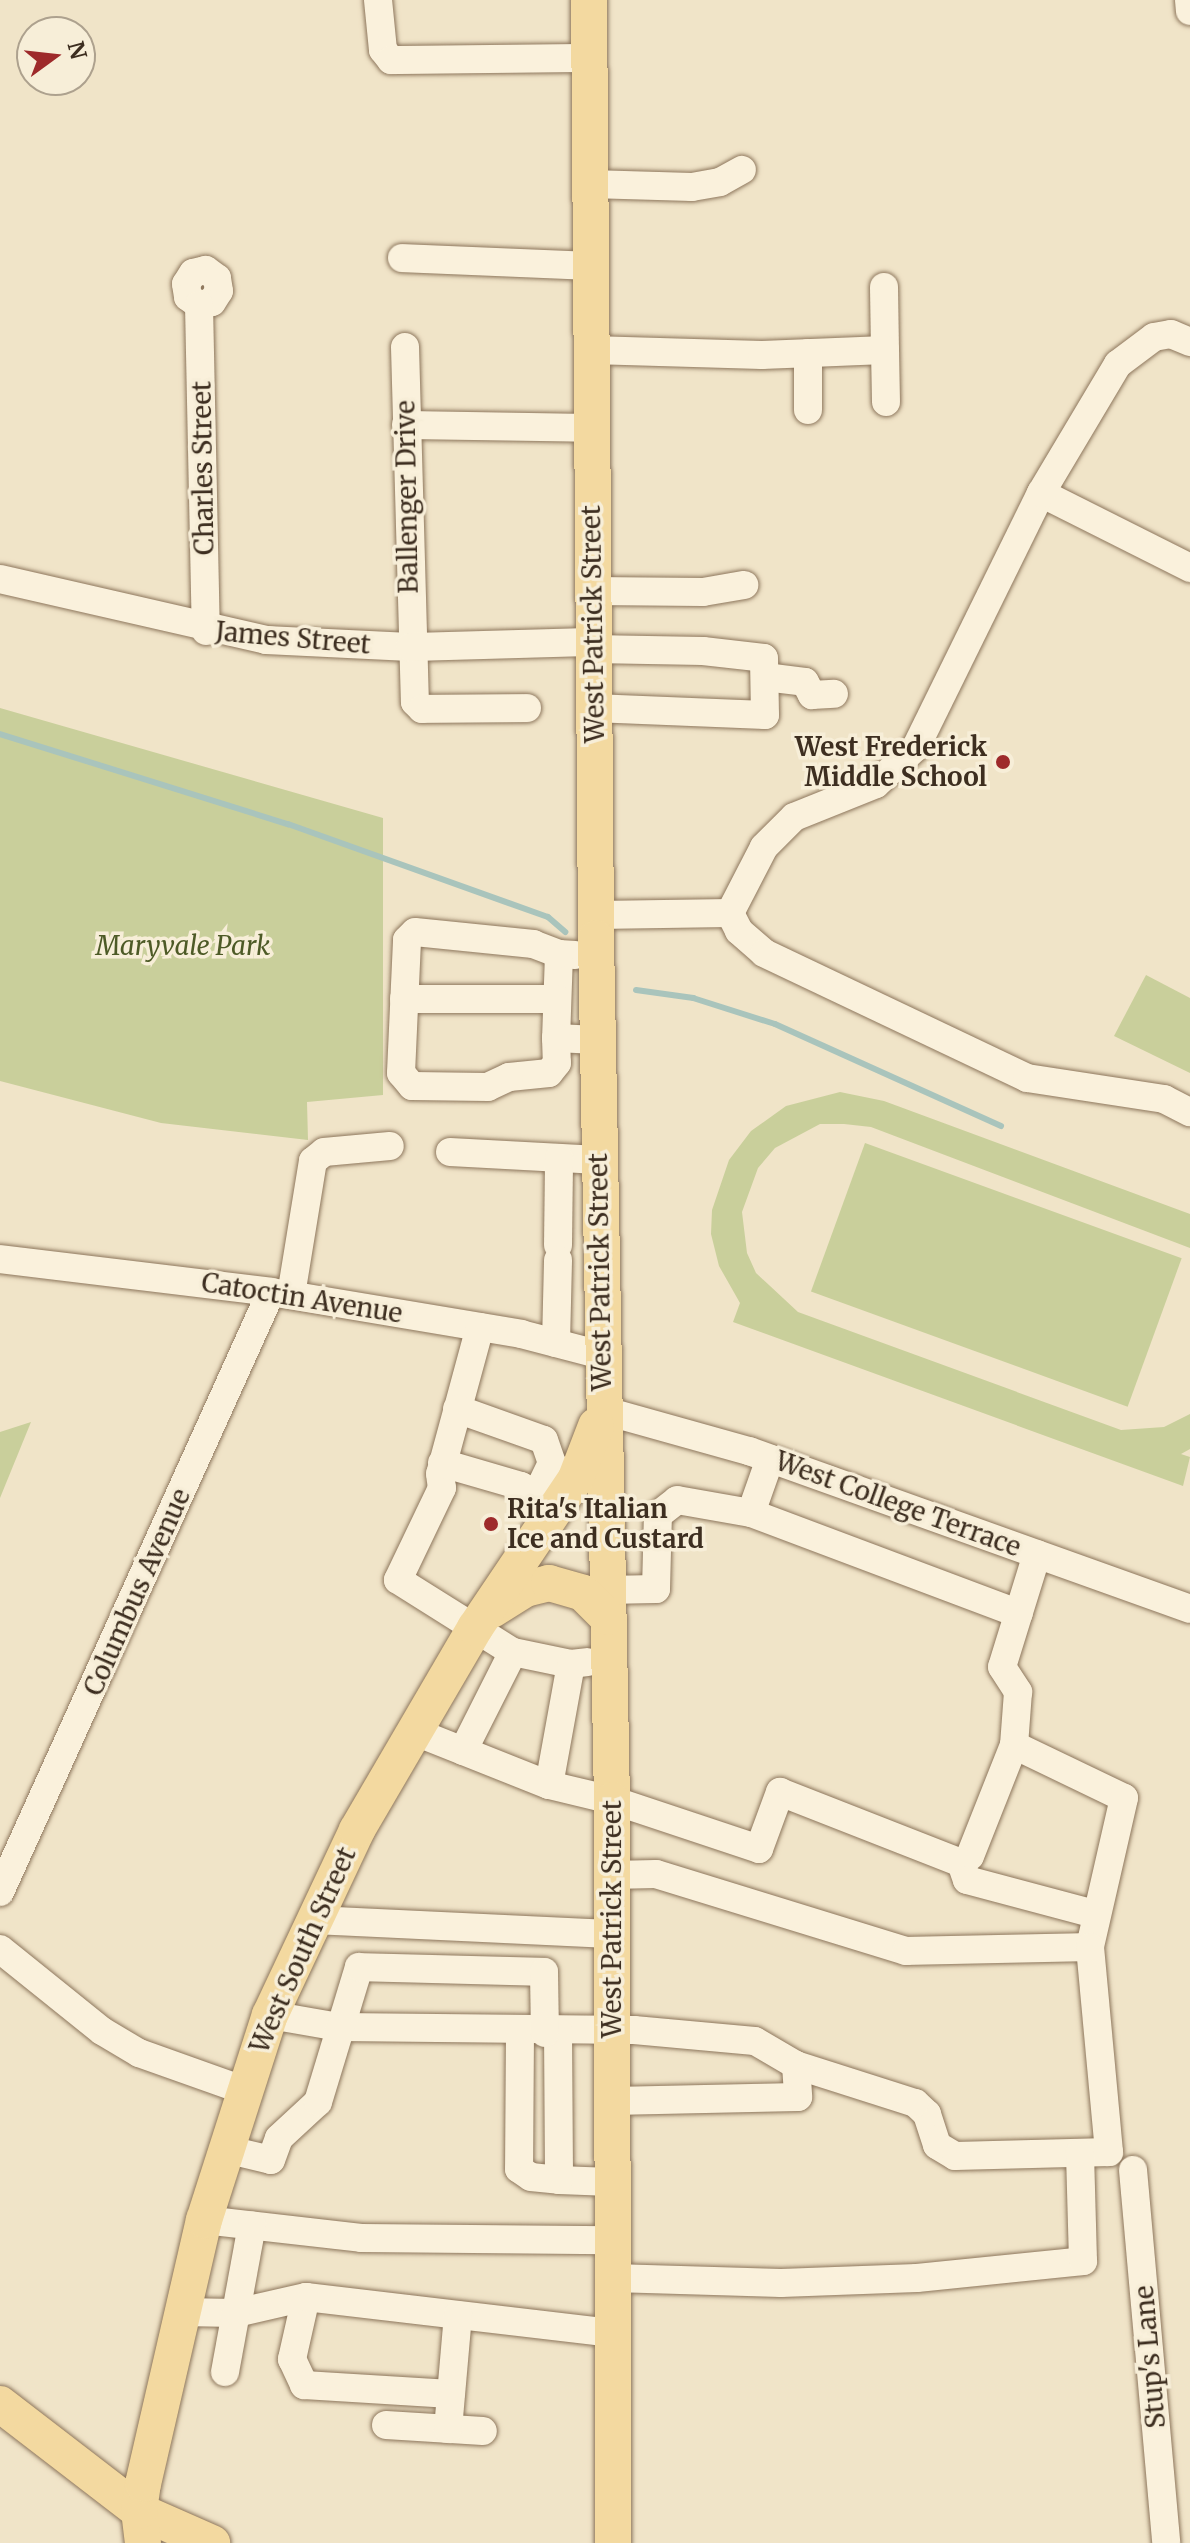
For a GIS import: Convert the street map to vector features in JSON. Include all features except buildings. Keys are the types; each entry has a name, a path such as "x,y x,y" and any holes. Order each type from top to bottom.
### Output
{"main road":[{"name":"West Patrick Street","path":"589,0 592,646 601,1355 612,1800 613,2543"},
{"name":"West South Street","path":"141,2527 182,2312 204,2220 243,2090 270,2015 312,1920 413,1731 602,1410"},
{"path":"478,1622 525,1589 549,1583 606,1604"},
{"path":"0,2404 141,2527 212,2543"}],"street":[{"path":"378,0 383,50 391,60 589,58"},
{"path":"1189,0 1190,11"},
{"path":"590,184 692,187 720,182 742,170"},
{"path":"402,258 590,266"},
{"path":"884,287 886,402"},
{"name":"Charles Street","path":"199,305 206,631"},
{"path":"730,913 764,847 794,817 876,784 916,747 1041,493 1118,364 1154,337 1171,334 1190,342"},
{"name":"Ballenger Drive","path":"405,347 412,691 422,709 527,708"},
{"path":"591,350 808,353 885,350"},
{"path":"808,353 808,410"},
{"path":"406,425 591,428"},
{"path":"1041,493 1190,568"},
{"name":"James Street","path":"0,579 206,631 331,646 592,646 703,651 764,658 765,677"},
{"path":"592,591 703,592 744,585"},
{"path":"593,708 765,715 765,677 805,682 812,695 834,694"},
{"path":"597,915 730,913"},
{"path":"730,913 739,931 764,953 1027,1078 1164,1099 1190,1112"},
{"path":"559,954 557,1063 549,1073 509,1077 488,1087 412,1086 401,1073 407,940 415,932 533,944 559,954 596,956"},
{"path":"404,999 557,999"},
{"path":"556,1038 597,1040"},
{"name":"Columbus Avenue","path":"0,1892 281,1293 313,1161 324,1152 390,1146"},
{"path":"450,1152 599,1160"},
{"path":"556,1343 559,1158"},
{"name":"Catoctin Avenue","path":"0,1259 281,1293 521,1334 601,1355"},
{"path":"480,1327 442,1463 437,1502 398,1580 478,1622 513,1652 571,1664 608,1658"},
{"path":"442,1463 548,1500 552,1463 544,1440 457,1409"},
{"name":"West College Terrace","path":"602,1410 770,1459 1190,1609"},
{"path":"751,1513 770,1459"},
{"path":"606,1604 656,1589 658,1515 677,1500 751,1513 1019,1614"},
{"path":"961,1863 970,1856 1014,1745 1018,1692 1002,1667 1037,1554"},
{"path":"463,1751 513,1652"},
{"path":"549,1785 571,1664"},
{"path":"413,1731 549,1785 612,1800 759,1849 780,1792 961,1863 967,1880 1095,1914"},
{"path":"270,2015 339,2027 541,2032 612,2030 755,2041 796,2065 915,2103 927,2114 937,2145 955,2156 1109,2152 1090,1947 1095,1914 1124,1798 1014,1745"},
{"path":"611,1875 656,1874 906,1951 1090,1947"},
{"path":"312,1920 612,1934"},
{"path":"0,1949 102,2031 139,2053 243,2090"},
{"path":"225,2149 271,2160 279,2138 318,2102 359,1967 544,1972 541,2032 519,2169 531,2177 611,2182"},
{"path":"541,2032 559,2180"},
{"path":"612,2101 798,2097 796,2065"},
{"path":"613,2278 798,2281 917,2278 1083,2261 1080,2153"},
{"name":"Stup's Lane","path":"1133,2170 1166,2543"},
{"path":"204,2220 444,2242 611,2240"},
{"path":"225,2372 252,2225"},
{"path":"182,2312 236,2313 306,2297 611,2333"},
{"path":"306,2297 292,2359 304,2385 451,2394"},
{"path":"448,2429 458,2315"},
{"path":"386,2425 483,2431"}],"green space":[{"name":"Maryvale Park","path":"0,708 383,818 383,1095 307,1102 308,1140 161,1123 0,1081"},
{"path":"1146,975 1190,998 1190,1073 1114,1036"},
{"path":"840,1092 884,1101 1190,1214 1190,1248 871,1127 844,1124 820,1124 775,1148 758,1168 742,1212 747,1253 756,1273 798,1312 1121,1430 1164,1427 1190,1414 1190,1449 1181,1454 1190,1457 1183,1486 733,1322 740,1303 719,1266 711,1234 712,1210 729,1160 751,1131 786,1106"},
{"path":"865,1143 1182,1258 1128,1407 811,1291"},
{"path":"31,1422 0,1498 0,1432"}],"waterway":[{"path":"0,734 288,824 548,917 565,932"},
{"path":"636,990 693,998 775,1024 1001,1126"}],"place":[{"name":"West Frederick Middle School","path":"1003,762"},
{"name":"Rita's Italian Ice and Custard","path":"491,1524"}]}
